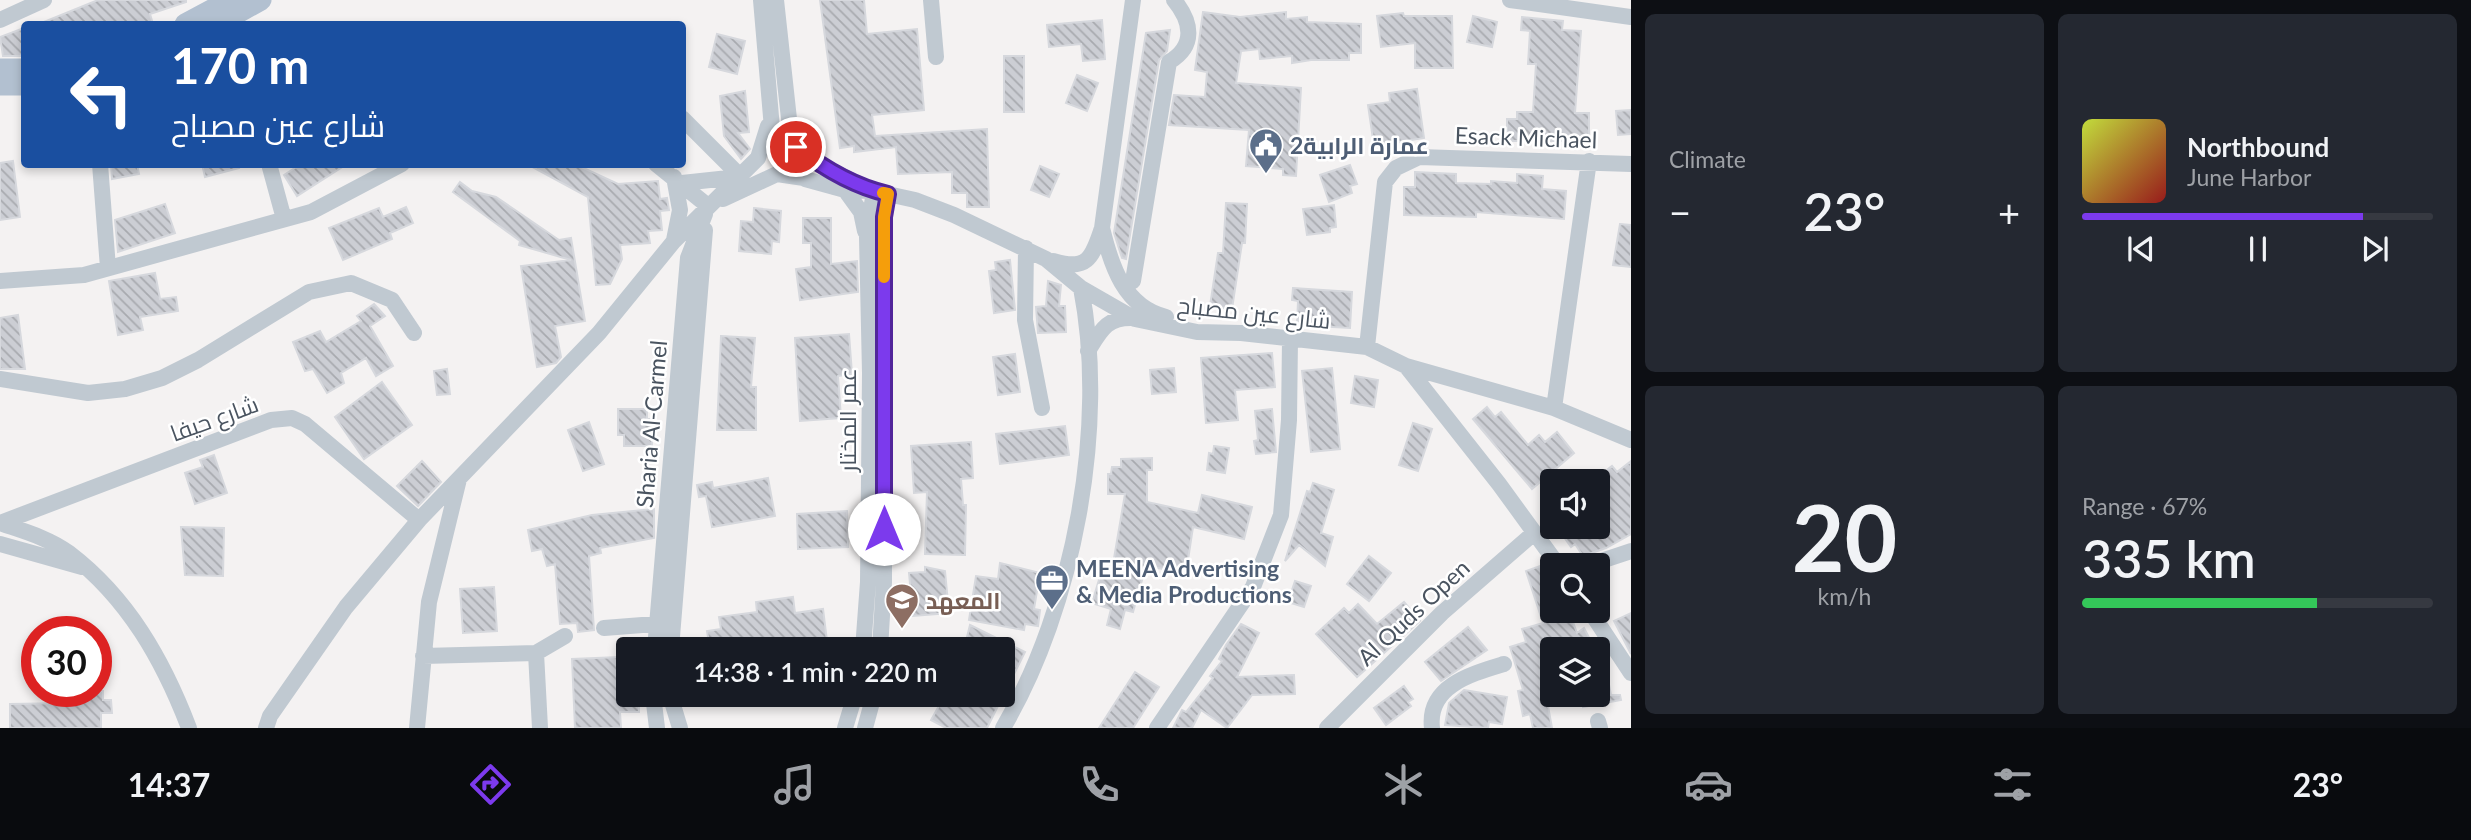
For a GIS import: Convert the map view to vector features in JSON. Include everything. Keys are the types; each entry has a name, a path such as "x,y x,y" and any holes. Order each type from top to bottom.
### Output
{"main road":[{"path":"203,21 226,17 261,0"},
{"path":"0,69 21,69"},
{"path":"0,85 21,85"}],"street":[{"path":"0,20 44,0"},
{"path":"761,0 773,140 780,169"},
{"path":"708,205 780,169 791,136 776,0"},
{"path":"931,0 936,57"},
{"path":"1046,259 1073,267 1083,264 1091,255 1102,228 1133,0"},
{"path":"1133,281 1169,62 1180,55 1190,40 1187,16 1174,0"},
{"path":"1510,0 1631,17"},
{"path":"266,728 270,716 346,607 419,520 598,333 674,241 758,158 771,114"},
{"path":"686,122 740,176"},
{"name":"شارع عين مصباح","path":"791,136 796,147 806,155 881,193 954,215 1026,248 1046,259 1081,288 1135,318 1197,332 1367,347 1406,366 1549,553"},
{"name":"Esack Michael","path":"1367,347 1385,182 1396,168 1419,157 1631,164"},
{"path":"1554,408 1589,161"},
{"path":"100,168 108,268"},
{"path":"270,168 284,219"},
{"path":"0,281 84,275 311,212 394,168"},
{"path":"662,168 708,205"},
{"name":"شارع عين مصباح","path":"780,169 845,190 881,193"},
{"path":"678,180 740,176"},
{"path":"674,241 680,210 678,180"},
{"path":"845,190 861,212 867,237"},
{"path":"881,193 884,217 884,582 881,637"},
{"name":"عمر المختار","path":"864,637 868,582 870,373 867,237 881,193"},
{"path":"668,637 665,624 708,205"},
{"name":"Sharia Al-Carmel","path":"660,637 665,624 688,258 708,205"},
{"path":"1102,228 1111,265 1135,301 1156,315 1233,334"},
{"path":"1026,248 1025,320 1042,408"},
{"path":"663,255 677,250 688,258"},
{"path":"0,379 88,393 125,389 162,378 198,360 309,292 351,283 392,300 414,332"},
{"path":"1003,728 1033,667 1070,564 1090,436 1088,351 1081,288"},
{"path":"1088,351 1103,326 1118,317 1135,318"},
{"path":"1157,728 1253,587 1280,515 1289,420 1290,339"},
{"path":"1406,366 1554,408 1631,440"},
{"name":"شارع حيفا","path":"0,523 271,420 292,418 305,424 419,520"},
{"path":"417,728 429,602 459,478"},
{"name":"شارع حيفا","path":"0,523 36,536 68,553 106,586 131,614 170,679 189,728"},
{"name":"Al Quds Open","path":"1327,728 1442,612 1534,533"},
{"name":"شارع حيفا","path":"1,545 84,568"},
{"path":"1610,558 1631,551"},
{"path":"1598,623 1631,673"},
{"path":"604,628 665,624"},
{"path":"423,656 536,653 565,636"},
{"path":"536,653 540,728"},
{"path":"1432,728 1433,703 1441,691 1479,672 1504,664"},
{"path":"654,707 657,728"},
{"path":"674,707 680,728"},
{"path":"845,728 851,707"},
{"path":"865,728 871,707"}],"building":[{"path":"98,0 186,0 150,14 152,21 46,21"},
{"path":"820,0 864,0 867,34 917,29 924,110 872,115 875,136 987,129 989,207 967,207 967,193 952,193 952,172 898,174 896,147 854,152 854,146 840,148"},
{"path":"1203,12 1240,17 1286,12 1286,19 1307,17 1307,22 1361,24 1361,53 1349,53 1349,60 1292,63 1292,56 1260,59 1259,49 1241,51 1236,83 1301,88 1296,176 1283,175 1283,169 1246,166 1249,130 1169,125 1174,95 1205,97 1207,72 1195,70"},
{"path":"1403,13 1404,16 1452,16 1453,68 1415,68 1415,43 1381,47 1377,16"},
{"path":"1473,16 1497,22 1492,47 1467,42"},
{"path":"1522,17 1563,21 1562,30 1581,31 1575,113 1589,113 1589,141 1507,141 1507,119 1517,119 1517,112 1533,112 1536,64 1528,64 1530,31 1521,30"},
{"path":"1102,20 1105,59 1083,61 1081,44 1049,47 1047,25"},
{"path":"21,29 21,56 3,56 0,37"},
{"path":"1170,30 1167,51 1159,60 1126,259 1122,258 1114,233 1146,33"},
{"path":"717,34 745,41 737,74 709,67"},
{"path":"1004,56 1024,56 1024,112 1004,112"},
{"path":"1077,75 1098,83 1087,111 1066,103"},
{"path":"1417,89 1424,138 1374,146 1368,105 1390,102 1389,93"},
{"path":"745,91 749,132 738,133 750,149 741,159 724,136 720,96"},
{"path":"1631,110 1631,134 1618,135 1616,111"},
{"path":"13,161 20,217 0,220 0,163"},
{"path":"1350,165 1357,184 1350,186 1352,193 1329,202 1320,175"},
{"path":"1040,166 1059,174 1049,197 1031,190"},
{"path":"111,168 138,168 139,174 112,179"},
{"path":"203,168 239,168 205,177"},
{"path":"295,168 341,168 297,196 284,175"},
{"path":"534,168 584,168 618,184 658,181 660,199 667,198 669,210 660,211 662,230 648,231 650,243 620,245 622,259 610,284 596,285 588,197"},
{"path":"1415,172 1456,174 1456,183 1517,183 1517,174 1543,176 1542,189 1566,191 1564,219 1476,212 1476,217 1404,215 1404,187 1415,187"},
{"path":"460,182 472,191 496,197 559,240 571,238 585,321 555,326 561,357 556,363 537,367 521,266 571,260 519,245 520,241 453,192"},
{"path":"1226,203 1247,204 1245,243 1242,243 1232,309 1210,306 1218,253 1223,253"},
{"path":"165,204 175,233 118,252 115,220"},
{"path":"1334,205 1336,227 1330,228 1330,232 1307,235 1303,209"},
{"path":"406,207 413,223 390,233 392,239 343,260 329,228 379,208 383,217"},
{"path":"754,208 781,211 779,242 772,241 771,254 739,251 741,221 753,222"},
{"path":"803,218 831,218 831,264 857,261 858,292 800,300 796,269 811,267 811,243 803,243"},
{"path":"1620,224 1631,225 1631,267 1613,265"},
{"path":"1010,260 1015,310 994,313 989,271 996,270 995,262"},
{"path":"155,273 160,299 176,297 178,311 140,317 143,330 118,335 109,281"},
{"path":"1048,281 1061,285 1059,306 1065,306 1066,332 1038,333 1036,307 1046,306"},
{"path":"1293,288 1352,292 1350,328 1297,325 1298,301 1292,300"},
{"path":"374,304 385,316 370,326 393,366 376,376 366,358 341,373 344,383 327,393 313,369 305,371 293,342 320,331 326,342 361,321 357,316"},
{"path":"18,315 25,369 0,369 0,318"},
{"path":"849,334 852,374 838,376 841,418 800,421 795,338"},
{"path":"721,336 755,338 751,387 756,387 756,430 717,430"},
{"path":"1272,353 1275,387 1235,390 1238,420 1206,423 1201,358"},
{"path":"1015,354 1020,392 998,395 993,357"},
{"path":"1174,368 1176,392 1152,394 1150,370"},
{"path":"1332,368 1340,449 1311,452 1302,371"},
{"path":"447,369 450,394 437,395 434,371"},
{"path":"1355,376 1378,380 1374,407 1351,403"},
{"path":"382,382 412,425 364,459 335,417"},
{"path":"1487,407 1495,417 1501,412 1528,445 1539,435 1545,442 1557,432 1574,453 1555,469 1540,469 1540,482 1532,489 1473,419"},
{"path":"618,409 647,409 647,419 651,419 652,446 624,446 624,435 618,435"},
{"path":"1272,409 1276,452 1256,454 1254,441 1258,440 1255,411"},
{"path":"589,422 604,464 583,471 568,430"},
{"path":"1413,423 1432,429 1418,471 1399,465"},
{"path":"1065,426 1069,455 1000,464 996,434"},
{"path":"971,442 973,478 961,479 963,505 966,505 965,555 925,554 927,492 914,493 911,446"},
{"path":"1214,446 1229,448 1225,473 1207,470 1209,453 1213,454"},
{"path":"214,455 227,493 195,504 185,473 203,467 200,460"},
{"path":"1152,458 1152,470 1147,470 1147,502 1198,513 1202,495 1252,507 1244,539 1193,527 1186,573 1146,566 1133,612 1125,610 1120,629 1107,625 1111,609 1092,603 1101,573 1111,576 1125,494 1108,494 1108,474 1111,474 1112,467 1121,467 1121,459"},
{"path":"422,461 441,482 418,506 397,486"},
{"path":"1631,461 1631,534 1606,548 1581,553 1575,544 1571,547 1565,539 1610,539 1608,469 1612,466 1617,472"},
{"path":"768,478 775,516 712,527 706,496 699,497 697,485 712,482 713,488"},
{"path":"1313,483 1334,490 1321,533 1333,537 1325,566 1299,545 1285,561 1307,491 1310,492"},
{"path":"654,509 654,538 600,548 601,553 589,556 594,630 578,632 577,623 560,624 555,564 547,566 542,549 532,551 528,530 592,515"},
{"path":"847,511 848,547 798,549 797,514"},
{"path":"181,527 224,528 223,576 185,575"},
{"path":"1369,556 1391,573 1369,601 1347,584"},
{"path":"1000,563 1040,573 1034,609 1040,610 1038,626 1025,624 1024,630 969,620 976,576 998,579"},
{"path":"1540,566 1540,614 1526,571"},
{"path":"925,567 945,571 949,613 913,616 909,573 925,572"},
{"path":"1295,581 1311,586 1304,607 1288,602"},
{"path":"494,587 497,631 463,633 460,589"},
{"path":"793,597 795,613 823,609 826,637 708,637 707,631 721,629 719,617 757,612 756,602"},
{"path":"1404,602 1420,621 1357,677 1316,634 1344,608 1349,613 1358,604 1377,624"},
{"path":"1631,613 1631,654 1614,621"},
{"path":"1543,623 1573,623 1577,633 1584,628 1589,637 1540,637 1540,707 1548,707 1552,728 1533,728 1530,714 1523,716 1518,691 1523,690 1510,647 1526,642 1522,629"},
{"path":"1241,624 1259,633 1237,677 1294,675 1295,694 1252,695 1227,728 1201,710 1192,728 1173,728 1182,710 1186,712 1213,678 1210,676 1222,661 1219,659 1226,645"},
{"path":"970,625 994,637 967,637"},
{"path":"1468,627 1487,650 1441,681 1425,662"},
{"path":"1015,647 1025,652 1015,672"},
{"path":"616,657 616,707 639,707 639,712 620,712 621,728 575,728 572,659"},
{"path":"1135,672 1159,687 1133,728 1099,728"},
{"path":"1404,686 1413,699 1408,702 1411,706 1386,725 1374,708"},
{"path":"1464,690 1507,697 1502,724 1489,722 1488,728 1445,725 1449,703"},
{"path":"1610,690 1611,695 1620,695 1621,700 1610,702"},
{"path":"10,704 21,704 21,707 112,707 112,713 101,713 101,728 10,728"},
{"path":"938,707 998,707 987,728 946,728 931,720"}],"slow traffic":[{"path":"883,193 888,194 884,217 884,277"}],"place":[{"name":"عمارة الرابية2","path":"1266,175"},
{"name":"MEENA Advertising & Media Productions","path":"1052,611"},
{"name":"المعهد","path":"902,630"}],"route":[{"path":"796,147 823,165 874,191 888,194 884,217 884,529"}]}
